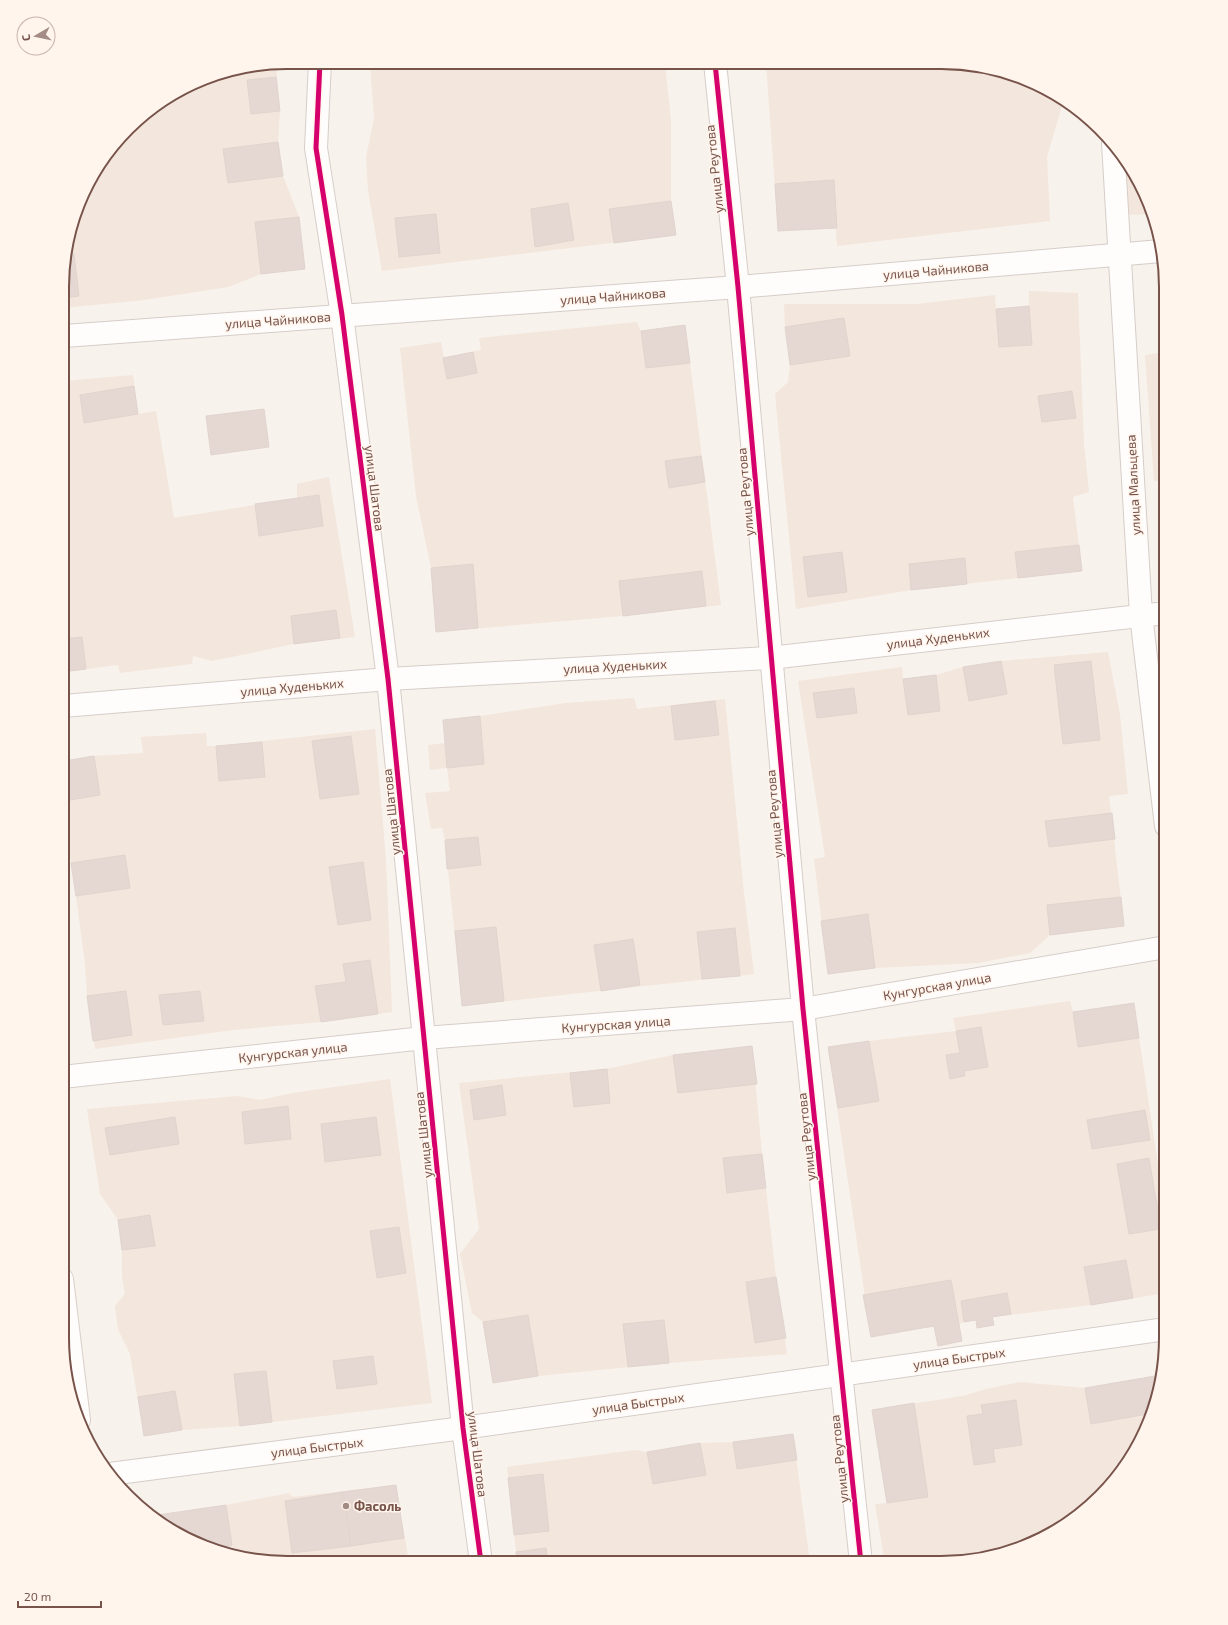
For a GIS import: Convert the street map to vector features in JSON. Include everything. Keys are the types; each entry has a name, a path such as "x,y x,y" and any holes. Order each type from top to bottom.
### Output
{"street":[{"name":"улица Шатова","path":"320,69 316,148 342,315 388,679 463,1428 480,1556"},
{"name":"улица Реутова","path":"716,69 738,287 770,658 803,1010 860,1556"},
{"name":"улица Мальцева","path":"1114,154 1141,615 1159,767"},
{"name":"улица Чайникова","path":"69,336 738,287 1156,251"},
{"name":"улица Худеньких","path":"69,706 388,679 770,658 1159,614"},
{"name":"Кунгурская улица","path":"69,1076 424,1038 803,1010 1159,948"},
{"name":"улица Быстрых","path":"116,1473 463,1428 1159,1330"},
{"path":"69,1337 76,1393"}],"shaded area":[{"path":"276,69 280,111 278,142 283,176 299,217 305,269 261,274 228,287 144,300 69,308 69,273 73,244 81,217 91,191 98,178 123,143 143,123 178,98 191,91 231,76"},
{"path":"370,69 666,69 671,121 671,201 676,235 382,271 368,190 366,157 374,119"},
{"path":"766,69 955,69 997,76 1037,91 1062,106 1047,157 1050,221 837,246 836,228 778,231"},
{"path":"1125,171 1137,191 1146,214 1127,215"},
{"path":"1029,291 1078,293 1084,444 1089,492 1073,497 1082,571 911,590 796,609 775,394 788,382 790,365 785,327 784,304 916,304 995,295 996,309 1029,306"},
{"path":"637,322 641,331 690,363 721,605 623,616 436,632 431,568 416,496 400,348 441,342 444,358 481,350 479,338"},
{"path":"1159,353 1159,481 1154,481 1145,355"},
{"path":"133,375 138,414 156,411 174,518 297,498 297,484 329,477 355,637 294,644 212,661 193,656 192,664 120,673 118,665 69,671 69,381"},
{"path":"1108,652 1120,715 1128,794 1109,796 1124,926 1050,935 1030,953 978,963 875,968 828,974 814,859 825,857 798,681 902,667 903,679 936,675 963,667 1001,661"},
{"path":"634,698 637,709 725,699 744,893 754,974 462,1006 445,840 442,828 431,829 425,793 450,791 447,768 430,770 428,745 445,743 443,720 566,703"},
{"path":"375,729 386,860 392,1012 321,1022 233,1030 95,1049 69,849 69,760 94,756 143,753 141,737 206,733 207,746"},
{"path":"1070,1001 1073,1012 1134,1003 1159,1172 1159,1294 1091,1305 993,1317 994,1325 977,1328 976,1320 964,1322 959,1324 962,1341 938,1346 934,1326 871,1337 828,1047 956,1031 953,1018"},
{"path":"752,1046 762,1154 776,1277 787,1354 669,1363 538,1376 493,1383 483,1322 472,1313 460,1254 479,1229 459,1083 606,1069 673,1055"},
{"path":"390,1079 432,1403 240,1426 182,1430 144,1436 130,1354 118,1329 115,1306 125,1294 122,1277 122,1250 118,1220 100,1194 87,1109 237,1096 260,1100 293,1093"},
{"path":"1156,1376 1147,1408 1137,1434 1130,1447 1105,1482 1085,1502 1050,1527 1037,1534 997,1549 955,1556 884,1556 875,1504 887,1503 872,1410 963,1396 986,1389 1020,1382 1085,1388"},
{"path":"793,1434 809,1556 516,1556 507,1467 635,1450 647,1452 700,1443 733,1442"},
{"path":"396,1485 408,1556 273,1556 244,1552 231,1549 191,1534 160,1515 226,1505 289,1493 292,1497"}],"building":[{"path":"276,77 280,111 251,114 247,80"},
{"path":"278,142 283,176 228,183 223,149"},
{"path":"834,180 837,228 778,231 775,184"},
{"path":"671,201 676,235 614,243 609,209"},
{"path":"568,203 574,240 535,247 531,209"},
{"path":"436,214 440,253 399,257 395,218"},
{"path":"299,217 305,269 261,274 255,222"},
{"path":"72,254 74,254 79,296 69,297 69,273"},
{"path":"1029,306 1032,345 999,347 996,309"},
{"path":"844,318 850,356 790,365 785,327"},
{"path":"685,325 690,363 646,368 641,331"},
{"path":"473,352 477,373 447,379 443,358"},
{"path":"134,386 138,414 84,423 80,395"},
{"path":"1072,391 1076,418 1042,422 1038,396"},
{"path":"264,409 269,447 211,455 206,416"},
{"path":"701,456 705,482 669,488 665,461"},
{"path":"319,495 323,526 259,536 255,504"},
{"path":"1079,545 1082,571 1018,578 1015,552"},
{"path":"842,552 847,592 808,597 803,557"},
{"path":"965,558 967,584 911,590 909,564"},
{"path":"473,564 478,628 436,632 431,568"},
{"path":"702,571 706,606 623,616 619,581"},
{"path":"336,610 340,638 294,644 291,616"},
{"path":"82,637 86,669 69,671 69,638"},
{"path":"1001,661 1007,694 969,701 963,667"},
{"path":"1091,661 1100,740 1063,744 1054,665"},
{"path":"936,675 940,711 908,715 903,679"},
{"path":"854,688 857,713 817,718 813,693"},
{"path":"715,701 719,735 675,740 671,706"},
{"path":"480,716 484,764 447,768 443,720"},
{"path":"351,736 359,794 320,799 312,741"},
{"path":"262,742 265,777 219,781 216,746"},
{"path":"94,756 100,795 70,800 69,760"},
{"path":"1112,813 1115,839 1049,847 1045,821"},
{"path":"478,837 481,865 447,869 445,840"},
{"path":"125,855 130,888 76,896 71,863"},
{"path":"363,862 371,920 338,925 329,867"},
{"path":"1121,897 1124,926 1050,935 1047,905"},
{"path":"868,914 875,968 828,974 821,921"},
{"path":"496,927 504,1001 462,1006 455,931"},
{"path":"735,928 740,976 702,979 697,932"},
{"path":"633,939 640,985 601,991 594,945"},
{"path":"370,960 378,1014 321,1022 315,986 346,982 343,964"},
{"path":"126,991 132,1035 93,1041 87,996"},
{"path":"200,991 204,1021 163,1025 159,995"},
{"path":"1134,1003 1139,1038 1078,1047 1073,1012"},
{"path":"981,1027 988,1067 964,1071 965,1076 950,1079 946,1055 960,1053 956,1031"},
{"path":"869,1041 879,1101 838,1108 828,1047"},
{"path":"752,1046 757,1084 678,1093 673,1055"},
{"path":"607,1069 610,1103 574,1107 570,1073"},
{"path":"502,1085 506,1115 474,1120 470,1090"},
{"path":"288,1106 291,1139 245,1144 242,1112"},
{"path":"1145,1110 1150,1140 1092,1149 1087,1120"},
{"path":"175,1117 179,1144 110,1155 105,1128"},
{"path":"376,1117 381,1155 325,1162 321,1124"},
{"path":"762,1154 766,1188 727,1193 723,1158"},
{"path":"1149,1158 1159,1217 1159,1229 1129,1234 1117,1164"},
{"path":"150,1215 155,1246 122,1250 118,1220"},
{"path":"399,1227 406,1273 377,1278 370,1231"},
{"path":"1126,1260 1133,1298 1091,1305 1084,1267"},
{"path":"776,1277 786,1338 755,1343 746,1282"},
{"path":"951,1280 962,1341 938,1346 934,1326 871,1337 863,1295"},
{"path":"1007,1293 1011,1314 992,1317 994,1325 977,1328 976,1320 964,1322 961,1301"},
{"path":"528,1315 538,1376 493,1383 483,1322"},
{"path":"664,1320 669,1363 628,1367 623,1324"},
{"path":"373,1356 377,1384 337,1389 333,1361"},
{"path":"266,1371 272,1422 240,1426 234,1374"},
{"path":"1156,1376 1152,1394 1144,1415 1091,1424 1085,1388"},
{"path":"175,1391 182,1430 144,1436 138,1397"},
{"path":"1016,1400 1022,1445 993,1449 995,1462 974,1465 967,1416 983,1414 981,1405"},
{"path":"914,1403 928,1497 887,1503 872,1410"},
{"path":"793,1434 797,1460 737,1469 733,1442"},
{"path":"700,1443 706,1475 653,1484 647,1452"},
{"path":"543,1474 549,1531 514,1535 508,1478"},
{"path":"396,1485 404,1538 351,1546 343,1492"},
{"path":"343,1492 351,1546 292,1553 285,1501"},
{"path":"226,1505 232,1545 224,1546 191,1534 160,1515"},
{"path":"546,1548 547,1556 516,1556 516,1552"}],"cycle path":[{"path":"320,69 316,148 342,315 388,679 463,1428 480,1556"},
{"path":"716,69 738,287 803,1009 860,1556"}],"place":[{"name":"Фасоль","path":"346,1506"}]}
